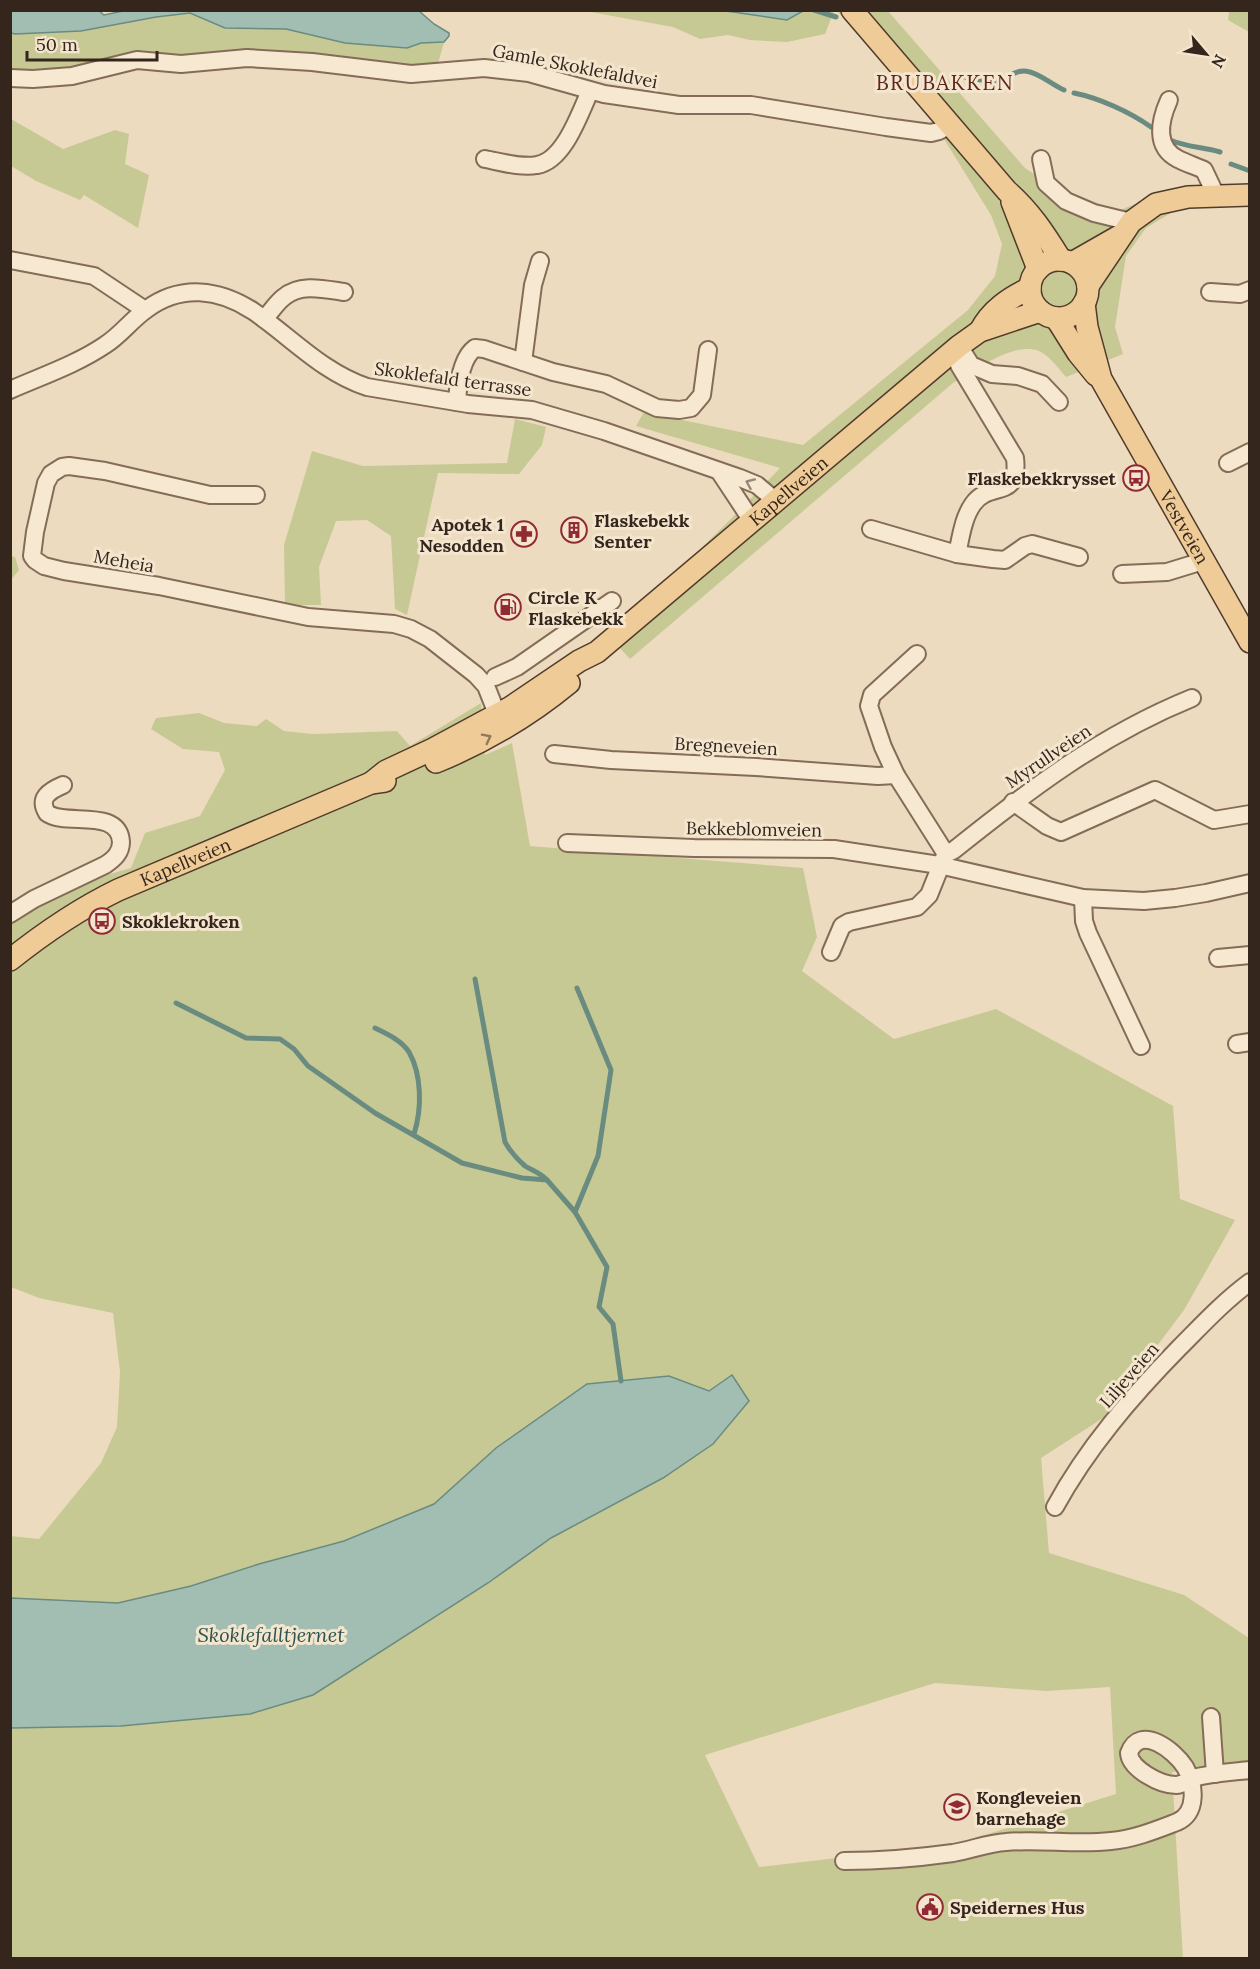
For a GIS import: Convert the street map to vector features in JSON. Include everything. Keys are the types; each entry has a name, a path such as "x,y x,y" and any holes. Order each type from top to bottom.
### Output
{"main road":[{"path":"852,10 952,124 1007,191 1024,206 1066,262 1083,273 1086,295"},
{"path":"1007,191 1038,268"},
{"path":"1126,229 1066,262 1049,262 1038,268 1032,278 1030,288 1034,304 1048,314 1069,316 1086,295 1126,229 1144,211 1162,202 1188,197 1250,195"},
{"name":"Kapellveien","path":"980,331 987,318 996,310 1014,296 1030,288"},
{"name":"Vestveien","path":"1086,295 1087,327 1101,379"},
{"name":"Vestveien","path":"1048,314 1101,379 1250,642"},
{"name":"Kapellveien","path":"10,960 54,926 84,907 118,890 370,783 386,771 507,715 579,661 597,652 959,346 980,331 1048,314"}],"street":[{"name":"Gamle Skoklefaldvei","path":"10,78 72,76 137,60 181,64 247,58 312,62 411,74 484,68 529,74 590,91 679,105 751,105 931,133 952,124"},
{"path":"485,159 534,166 551,160 570,134 590,91"},
{"path":"1169,100 1160,128 1163,144 1166,150 1176,158 1204,170 1214,196"},
{"path":"1041,159 1046,183 1066,201 1126,229"},
{"path":"10,260 94,276 145,310"},
{"path":"524,362 533,285 540,261"},
{"path":"264,319 284,297 300,289 313,288 344,292"},
{"path":"1210,292 1240,294 1250,290"},
{"name":"Skoklefald terrasse","path":"10,390 106,345 145,310 175,294 208,292 220,295 249,309 317,361 356,383 367,387 457,402 532,410 566,419 757,485 776,501"},
{"path":"959,346 971,365 992,374 1018,376 1042,384 1059,402"},
{"path":"957,554 966,516 973,504 981,495 1003,489 1017,473 1015,458 959,365 959,346"},
{"path":"457,402 464,366 469,353 475,348 554,372 606,384 657,408 687,410 695,405 702,395 708,350"},
{"path":"1228,463 1250,452"},
{"name":"Meheia","path":"256,495 210,495 172,488 146,480 69,466 62,467 51,474 43,491 32,553 35,560 44,566 57,569 159,586 289,614 402,626 430,639 476,675 491,682 500,693 507,715"},
{"path":"719,471 752,521"},
{"path":"871,529 957,554 1005,560 1032,544 1079,557"},
{"path":"1122,573 1167,572 1203,561"},
{"path":"491,682 517,668 612,601"},
{"path":"831,952 842,926 849,922 917,907 928,895 943,860 896,776 883,747 869,702 872,695 916,654"},
{"name":"Myrullveien","path":"943,860 1013,802 1086,752 1138,723 1192,698"},
{"name":"Bregneveien","path":"554,754 611,760 896,776"},
{"path":"10,914 34,899 91,873 116,856 120,849 120,839 115,829 95,819 51,816 43,805 44,798 47,793 63,785"},
{"path":"1013,802 1057,831 1063,831 1155,790 1214,820 1250,814"},
{"name":"Bekkeblomveien","path":"567,843 694,848 834,849 943,860 1083,898 1144,901 1206,893 1250,883"},
{"path":"1083,898 1084,921 1088,933 1141,1046"},
{"path":"1218,958 1250,955"},
{"name":"Liljeveien","path":"1055,1507 1069,1482 1094,1447 1154,1373 1225,1300 1250,1282"},
{"path":"1211,1717 1215,1774"},
{"path":"844,1861 889,1861 955,1852 1004,1842 1111,1841 1138,1836 1179,1821 1186,1816 1193,1803 1190,1779 1250,1770"}],"green space":[{"path":"726,10 787,19 803,11 834,11 825,34 787,42 750,40 728,35 700,39 673,27 585,11"},
{"path":"837,11 888,11 1025,168 1084,207 1107,213 1171,190 1174,211 1146,228 1126,256 1115,327 1123,354 1066,377 1043,353 1029,349 1018,350 994,359 953,383 630,659 606,633 696,553 780,468 636,426 644,412 803,445 968,310 995,276 1002,244 991,215 931,118"},
{"path":"1229,11 1249,11 1249,32 1228,20"},
{"path":"191,13 225,28 286,29 345,43 407,48 421,43 444,42 437,67 333,58 87,64 27,74 11,71 10,33 81,31"},
{"path":"11,119 63,149 115,130 129,134 125,164 149,175 138,228 84,195 80,200 36,181 11,166"},
{"path":"515,419 546,427 542,445 519,474 438,473 407,615 395,609 391,536 367,520 336,521 319,567 321,605 285,605 284,545 312,451 363,466 507,463"},
{"path":"10,556 15,557 19,570 11,580"},
{"path":"481,703 485,755 512,743 530,846 803,868 817,937 802,971 894,1039 996,1009 1173,1106 1180,1199 1235,1220 1184,1310 1103,1418 1041,1458 1049,1553 1184,1595 1249,1638 1249,1764 1172,1772 1183,1958 11,1958 11,1728 121,1726 313,1695 488,1583 551,1538 663,1478 709,1391 669,1376 587,1384 496,1448 434,1504 344,1541 259,1564 191,1586 118,1603 11,1598 11,1536 39,1539 101,1463 117,1427 120,1372 113,1313 39,1298 11,1287 11,907 22,899 131,868 145,833 200,816 225,770 219,752 183,749 151,729 156,718 199,713 224,723 257,726 266,719 284,731 313,734 397,731 410,746","holes":["935,1683 1046,1691 1110,1687 1116,1794 956,1844 759,1867 705,1755"]}],"water":[{"path":"98,10 104,15 128,10 419,11 449,33 449,36 444,42 421,43 407,48 345,43 286,29 225,28 190,13 81,31 11,33 11,11"},
{"path":"803,10 787,20 726,11"},
{"name":"Skoklefalltjernet","path":"732,1375 749,1401 713,1444 663,1478 551,1538 488,1583 313,1695 250,1714 121,1726 11,1728 11,1598 118,1603 191,1586 259,1564 344,1541 434,1504 496,1448 587,1384 669,1376 709,1391"}],"waterway":[{"path":"814,10 836,17"},
{"path":"959,75 972,79 1002,82 1011,75 1026,71 1041,76 1064,90"},
{"path":"1074,93 1114,106 1151,127"},
{"path":"1170,140 1220,152"},
{"path":"1231,164 1250,171"},
{"path":"475,979 505,1142 525,1166 547,1180"},
{"path":"575,1212 598,1156 611,1070 577,988"},
{"path":"176,1003 246,1038 280,1039 294,1049 308,1066 375,1113 462,1163 522,1178 547,1180 575,1212 607,1267 599,1307 613,1324 621,1381"},
{"path":"375,1028 402,1044 413,1061 419,1092 414,1134"}],"place":[{"name":"Flaskebekkrysset","path":"1136,478"},
{"name":"Flaskebekk Senter","path":"574,530"},
{"name":"Apotek 1 Nesodden","path":"524,534"},
{"name":"Circle K Flaskebekk","path":"508,607"},
{"name":"Skoklekroken","path":"102,921"},
{"name":"Kongleveien barnehage","path":"957,1807"},
{"name":"Speidernes Hus","path":"930,1907"}],"district":[{"name":"BRUBAKKEN","path":"945,82"}]}
